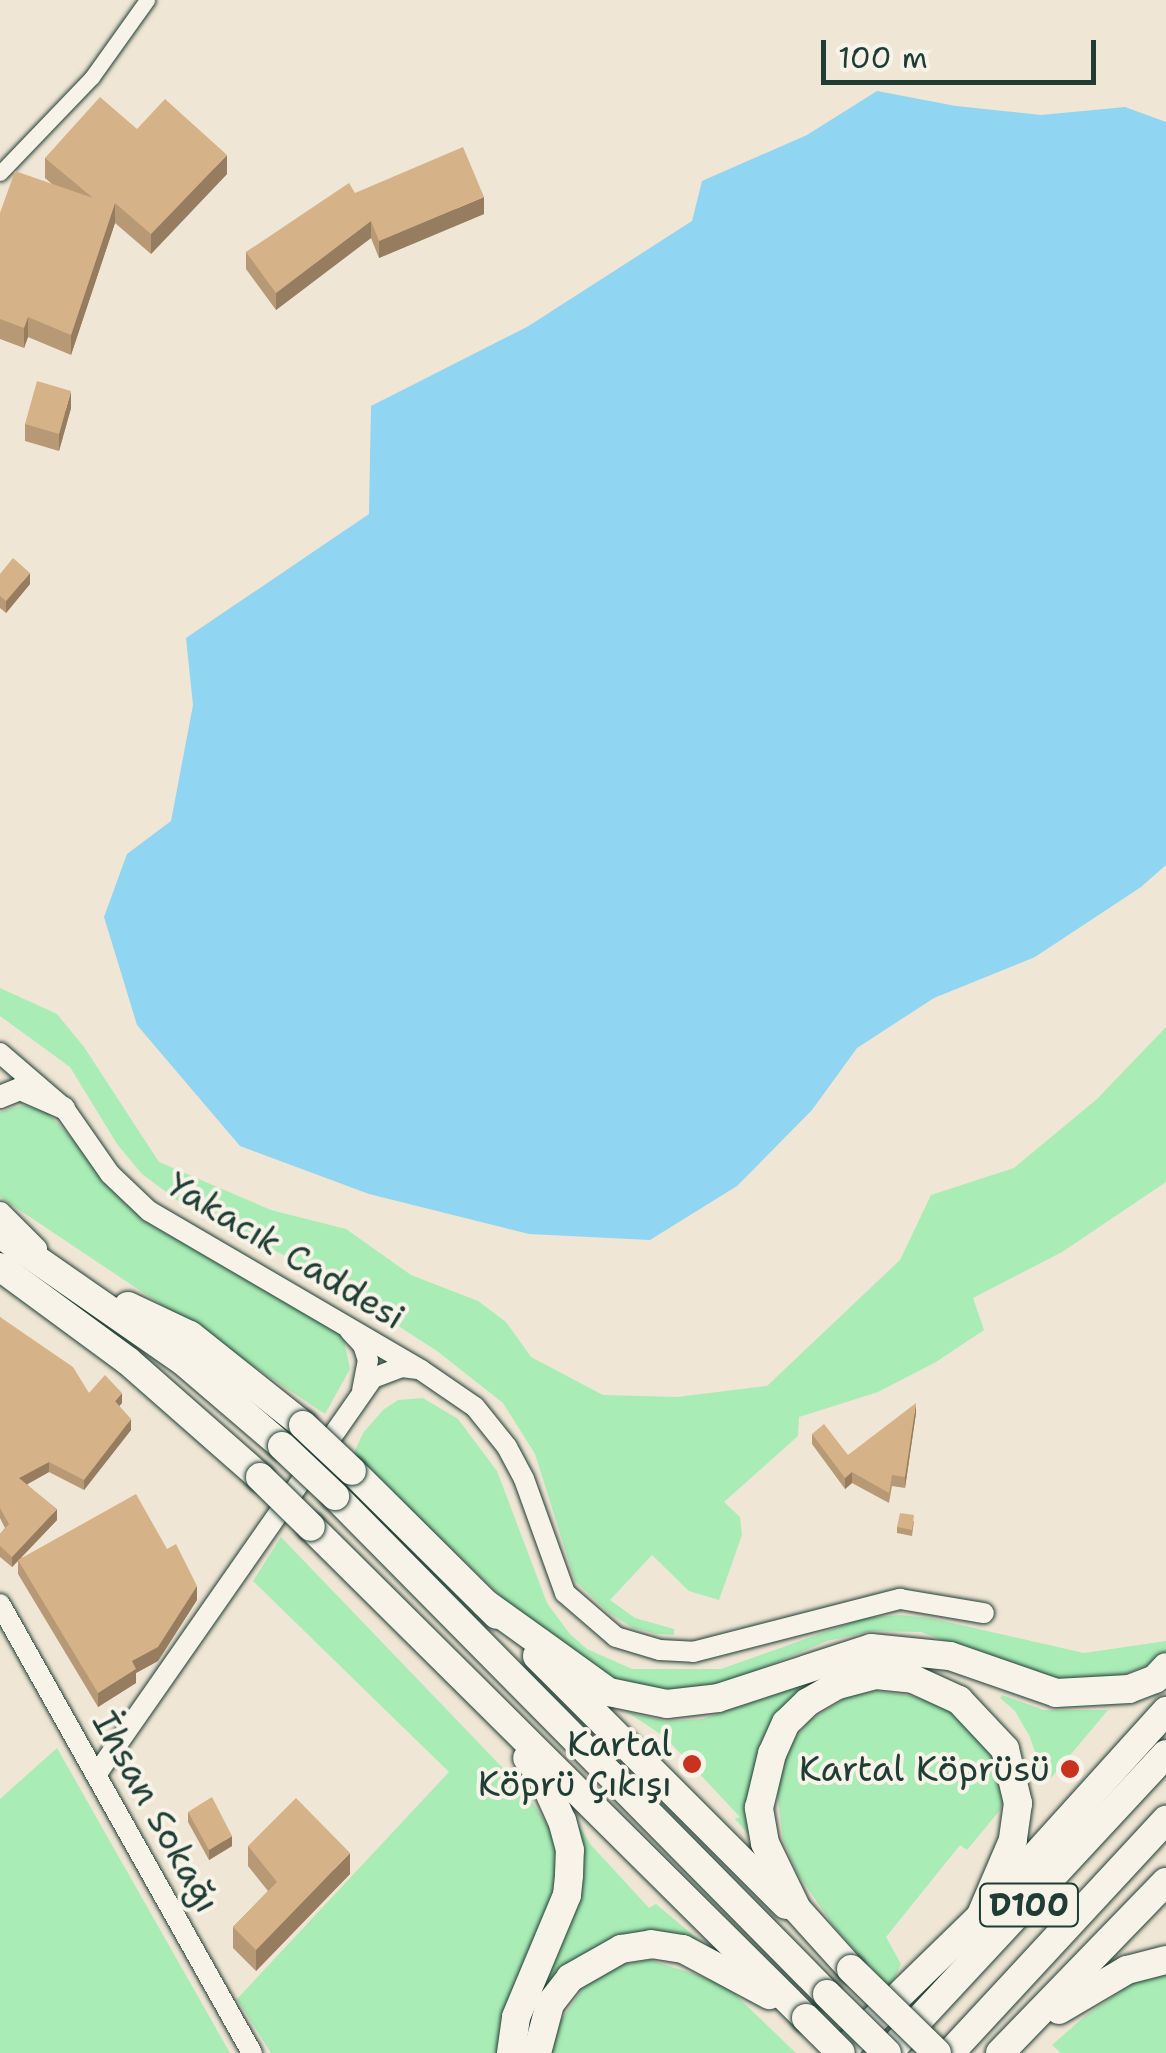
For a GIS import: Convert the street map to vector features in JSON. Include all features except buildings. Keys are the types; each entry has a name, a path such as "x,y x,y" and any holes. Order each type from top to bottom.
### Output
{"highway":[{"path":"0,1234 183,1361 282,1446 888,2053"},
{"path":"0,1267 128,1361 260,1476 841,2053 980,1917 1166,1710"},
{"path":"63,1276 190,1335 303,1425 937,2053"},
{"path":"486,1603 609,1692 667,1704 718,1698 871,1648 950,1656 1056,1693 1128,1689 1154,1678 1166,1667"},
{"path":"461,1674 542,1778 570,1850 567,1895 516,2017 511,2053"},
{"path":"851,1970 797,1909 766,1842 759,1808 772,1754 786,1724 808,1702 838,1685 876,1675 913,1679 959,1700 1005,1748 1018,1803 1013,1840 980,1917"},
{"name":"D100","path":"888,2053 1166,1754"},
{"name":"D100","path":"950,2053 1166,1820"},
{"path":"1000,2052 1166,1882"},
{"path":"537,2053 550,2004 570,1978 621,1948 651,1944 683,1949 719,1965 806,2018"},
{"path":"1000,2052 1084,1992 1148,1962 1166,1960"}],"main road":[{"path":"0,1097 20,1089 64,1108"},
{"path":"0,1213 63,1276"}],"street":[{"path":"0,173 92,77 147,0"},
{"name":"Yakacık Caddesi","path":"0,1053 64,1108 110,1174 148,1211 421,1370 476,1407 524,1479 553,1570 565,1593 616,1637 639,1646 694,1652 900,1598 984,1613"},
{"path":"345,1325 364,1345 368,1360 360,1397"},
{"path":"98,1772 373,1378 388,1370 421,1370"},
{"name":"İhsan Sokağı","path":"0,1604 98,1772 252,2053"}],"green space":[{"path":"0,988 57,1014 84,1047 159,1162 271,1210 346,1229 411,1275 478,1301 506,1322 531,1357 603,1395 677,1397 767,1386 900,1260 931,1195 1014,1168 1097,1099 1166,1027 1166,1182 1062,1252 973,1298 984,1330 936,1362 878,1392 799,1417 798,1436 724,1502 740,1517 742,1535 719,1600 689,1591 652,1555 610,1600 635,1618 674,1629 674,1635 657,1634 633,1628 609,1613 575,1581 535,1454 503,1403 437,1351 309,1268 181,1203 142,1174 117,1144 70,1067 0,1016"},
{"path":"23,1105 47,1112 153,1226 343,1335 350,1369 325,1414 0,1197 0,1112"},
{"path":"423,1398 458,1419 497,1471 547,1603 569,1633 587,1649 632,1669 721,1669 864,1618 900,1615 930,1618 1084,1653 1166,1641 1166,1653 1156,1662 1114,1678 1064,1679 1026,1671 921,1632 872,1631 827,1641 711,1690 669,1691 614,1679 534,1628 353,1455 363,1433 383,1410 398,1400"},
{"path":"281,1537 525,1791 558,1841 559,1892 512,1990 501,2053 271,2053 237,1999 449,1772 253,1581"},
{"path":"805,1677 810,1685 752,1838 735,1819 740,1817 665,1737 627,1712 665,1721 702,1719 776,1694"},
{"path":"878,1691 926,1698 972,1719 992,1747 1004,1795 1000,1810 967,1850 960,1845 886,1937 901,1964 890,1988 835,1928 798,1874 783,1840 778,1800 778,1773 792,1742 810,1720 849,1696"},
{"path":"1002,1695 1044,1710 1108,1710 1051,1778 1047,1773 1043,1776 1030,1737 1015,1711 1000,1698"},
{"path":"57,1748 230,2053 0,2053 0,1799"},
{"path":"577,1823 591,1845 649,1908 656,1904 699,1940 650,1931 613,1937 574,1960 548,1984 542,1982 581,1867"},
{"path":"650,1960 723,1983 796,2053 552,2053 558,2025 585,1985 614,1966"},
{"path":"1166,1975 1166,2053 1061,2053 1052,2045 1133,1983"}],"water":[{"path":"877,91 956,106 1041,115 1125,107 1166,122 1166,865 1141,887 1035,957 934,998 857,1048 812,1110 737,1186 650,1240 529,1234 369,1194 240,1146 137,1025 104,917 127,854 171,821 193,705 186,638 369,514 371,406 527,327 692,221 702,181 807,135"}],"place":[{"name":"Kartal Köprü Çıkışı","path":"692,1764"},
{"name":"Kartal Köprüsü","path":"1070,1769"}]}
